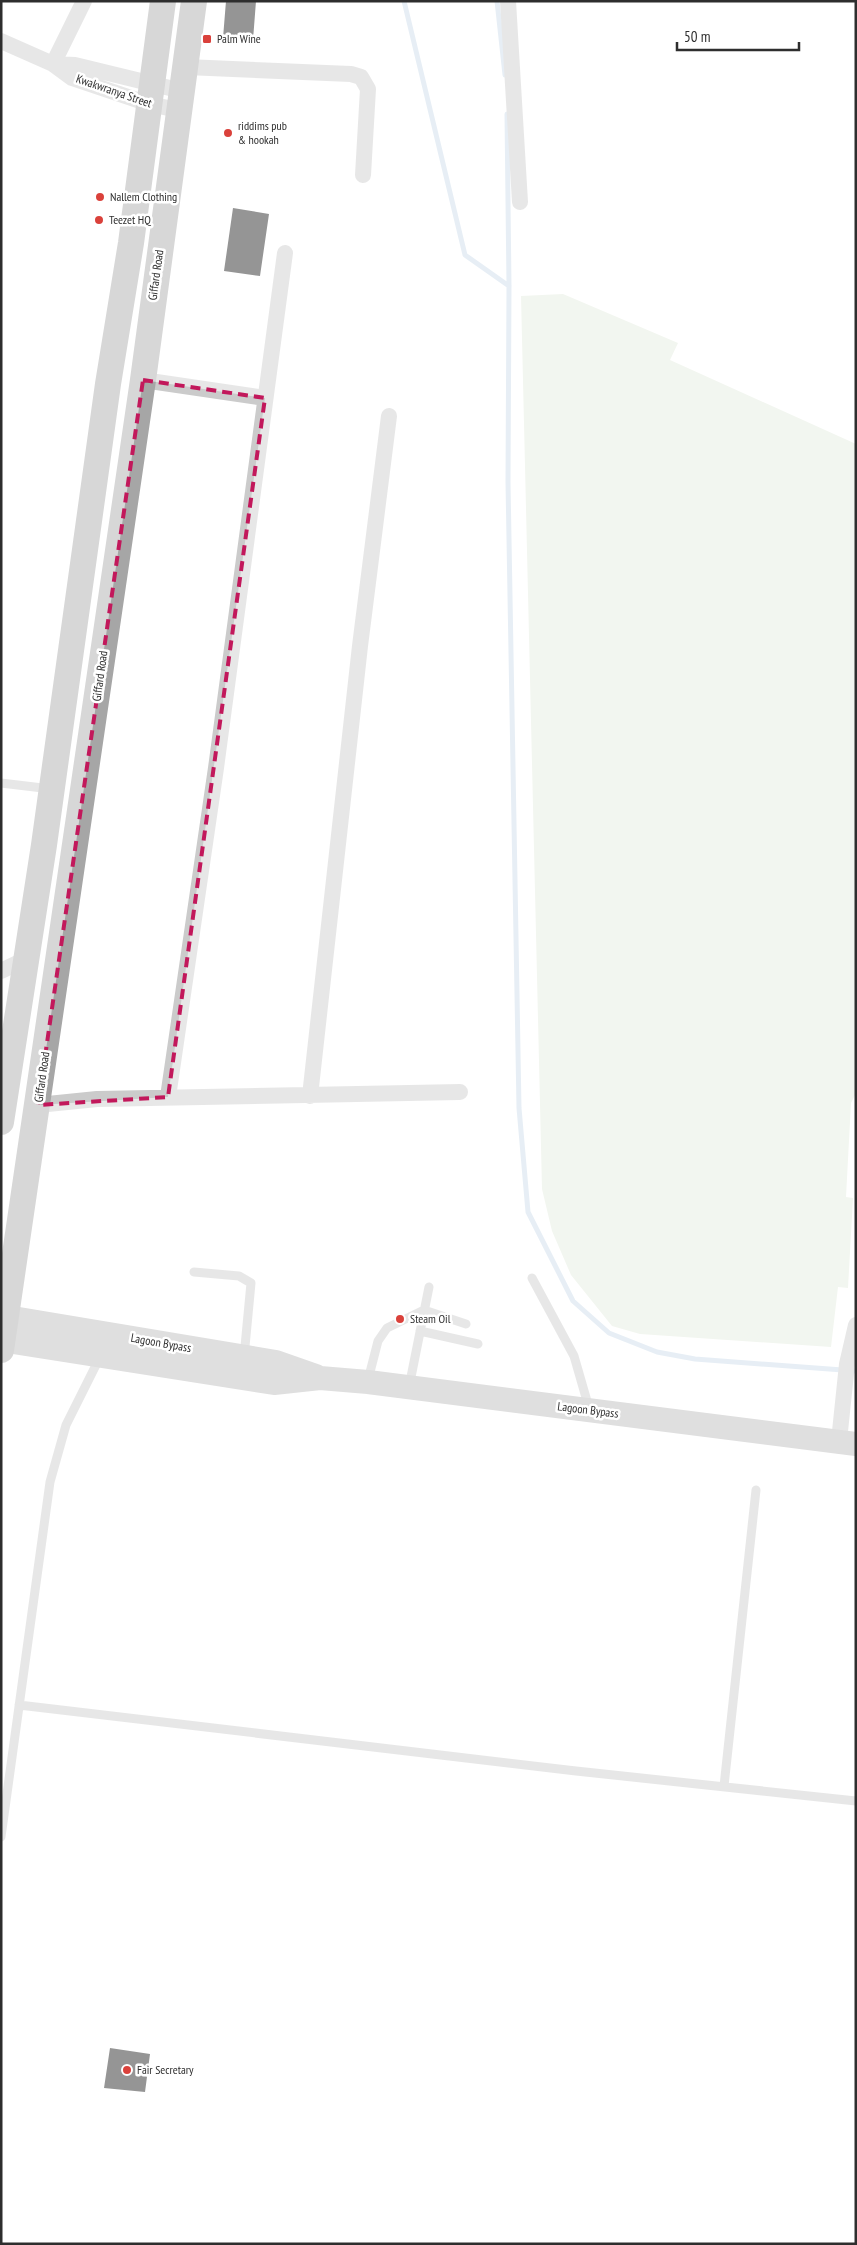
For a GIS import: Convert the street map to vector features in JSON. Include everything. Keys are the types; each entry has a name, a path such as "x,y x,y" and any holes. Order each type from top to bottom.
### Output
{"main road":[{"path":"1,1122 51,789 108,384 132,243 163,1"},
{"name":"Giffard Road","path":"2,1333 38,1106 194,1"}],"street":[{"path":"53,64 84,1"},
{"path":"508,1 520,202"},
{"name":"Kwakwranya Street","path":"1,41 53,64 75,65 150,95 182,90 351,74 361,78 368,89 363,175"},
{"path":"168,1097 216,768 264,398 286,253"},
{"path":"142,380 264,398"},
{"path":"310,1096 360,646 389,416"},
{"path":"1,971 26,959"},
{"path":"38,1106 97,1099 460,1092"},
{"path":"847,1442 846,1372 856,1325"},
{"name":"Lagoon Bypass","path":"2,1333 244,1357 276,1362 320,1378"},
{"name":"Lagoon Bypass","path":"2,1333 100,1357 274,1383 320,1378 368,1382 847,1442"}],"lane":[{"path":"1,783 51,789"},
{"path":"194,1272 239,1276 251,1283 244,1357"},
{"path":"532,1278 574,1356 590,1410"},
{"path":"408,1388 429,1287"},
{"path":"368,1382 378,1341 387,1328 424,1310 466,1324"},
{"path":"420,1331 478,1344"},
{"path":"1,1837 50,1482 66,1425 100,1357"},
{"path":"724,1786 756,1490"},
{"path":"19,1706 566,1770 856,1801"}],"highlighted area":[{"path":"143,380 265,398 168,1097 38,1105"}],"shaded area":[{"path":"563,294 678,343 670,360 856,444 856,1093 851,1103 846,1197 853,1198 848,1288 838,1287 831,1347 640,1334 612,1326 571,1275 552,1231 542,1189 521,296"}],"building":[{"path":"226,1 256,1 253,40 223,38"},
{"path":"233,208 269,214 260,276 224,271"},
{"name":"Fair Secretary","path":"110,2048 150,2054 145,2092 104,2088"}],"waterway":[{"path":"404,1 465,255 509,286"},
{"path":"497,1 505,75"},
{"path":"507,114 509,286 508,482 519,1108 528,1212 573,1301 609,1333 657,1352 695,1359 856,1371"}],"place":[{"name":"Palm Wine","path":"207,39"},
{"name":"riddims pub & hookah","path":"228,133"},
{"name":"Nallem Clothing","path":"100,197"},
{"name":"Teezet HQ","path":"99,220"},
{"name":"Steam Oil","path":"400,1319"},
{"name":"Fair Secretary","path":"127,2070"}]}
